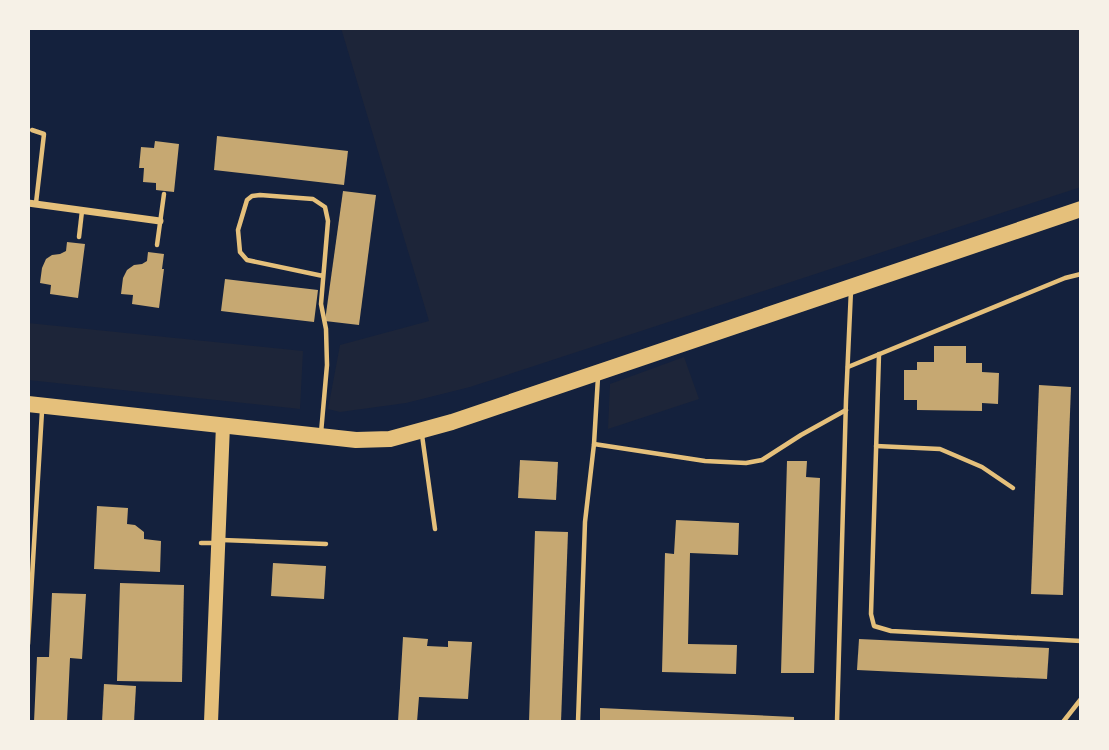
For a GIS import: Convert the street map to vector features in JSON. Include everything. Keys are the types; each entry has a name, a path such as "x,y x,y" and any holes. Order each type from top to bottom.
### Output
{"highway":[{"path":"35,405 356,440 390,439 452,422 1081,209"}],"main road":[{"path":"211,722 223,425"}],"street":[{"path":"32,204 160,221"}],"lane":[{"path":"32,130 44,134 32,204"},
{"path":"157,245 164,194"},
{"path":"320,436 327,365 326,328 321,304 328,221 325,207 313,199 260,194 247,200 238,230 240,252 247,260 323,276"},
{"path":"79,237 82,211"},
{"path":"848,367 1065,278 1081,274"},
{"path":"838,722 851,286"},
{"path":"879,354 871,614 874,626 891,631 1081,641"},
{"path":"578,722 585,522 594,444 598,372"},
{"path":"28,644 35,405"},
{"path":"594,444 705,461 746,463 762,460 846,410"},
{"path":"421,431 435,529"},
{"path":"876,446 940,449 982,467 1013,488"},
{"path":"201,543 326,544"},
{"path":"1063,722 1081,699"}],"shaded area":[{"path":"341,28 1081,28 1081,187 470,387 406,403 340,412 328,409 340,345 429,321"},
{"path":"28,323 303,351 300,409 28,380"},
{"path":"684,357 699,399 608,429 610,384"}],"building":[{"path":"217,136 348,151 344,185 214,170"},
{"path":"155,141 179,144 174,192 156,190 156,183 143,182 144,168 139,168 141,147 154,148"},
{"path":"343,191 376,195 359,325 325,321"},
{"path":"67,242 85,244 78,298 50,294 51,285 40,283 46,259 66,251"},
{"path":"148,252 164,254 159,308 132,304 133,295 121,294 127,270 147,261"},
{"path":"225,279 318,290 314,322 221,311"},
{"path":"934,346 966,346 966,363 982,363 982,372 999,373 998,404 982,403 982,411 917,410 917,400 904,400 904,370 917,370 917,362 934,362"},
{"path":"1039,385 1071,387 1063,595 1031,594"},
{"path":"520,460 558,462 556,500 518,498"},
{"path":"787,461 807,461 806,477 820,478 814,673 781,673"},
{"path":"97,506 128,508 127,524 135,525 144,532 144,539 161,541 160,572 94,569"},
{"path":"676,520 739,523 738,555 690,553 688,644 737,645 736,674 662,672 665,553 674,554"},
{"path":"535,531 568,532 561,722 529,722"},
{"path":"273,563 326,566 324,599 271,596"},
{"path":"120,583 184,585 182,682 117,681"},
{"path":"52,593 86,594 82,659 70,658 67,722 34,722 37,657 49,657"},
{"path":"403,637 428,639 427,646 448,647 448,641 472,642 468,699 419,697 417,722 398,722"},
{"path":"859,639 1049,648 1047,679 857,670"},
{"path":"104,684 136,686 134,722 102,722"},
{"path":"600,708 794,717 794,722 600,722"}]}
